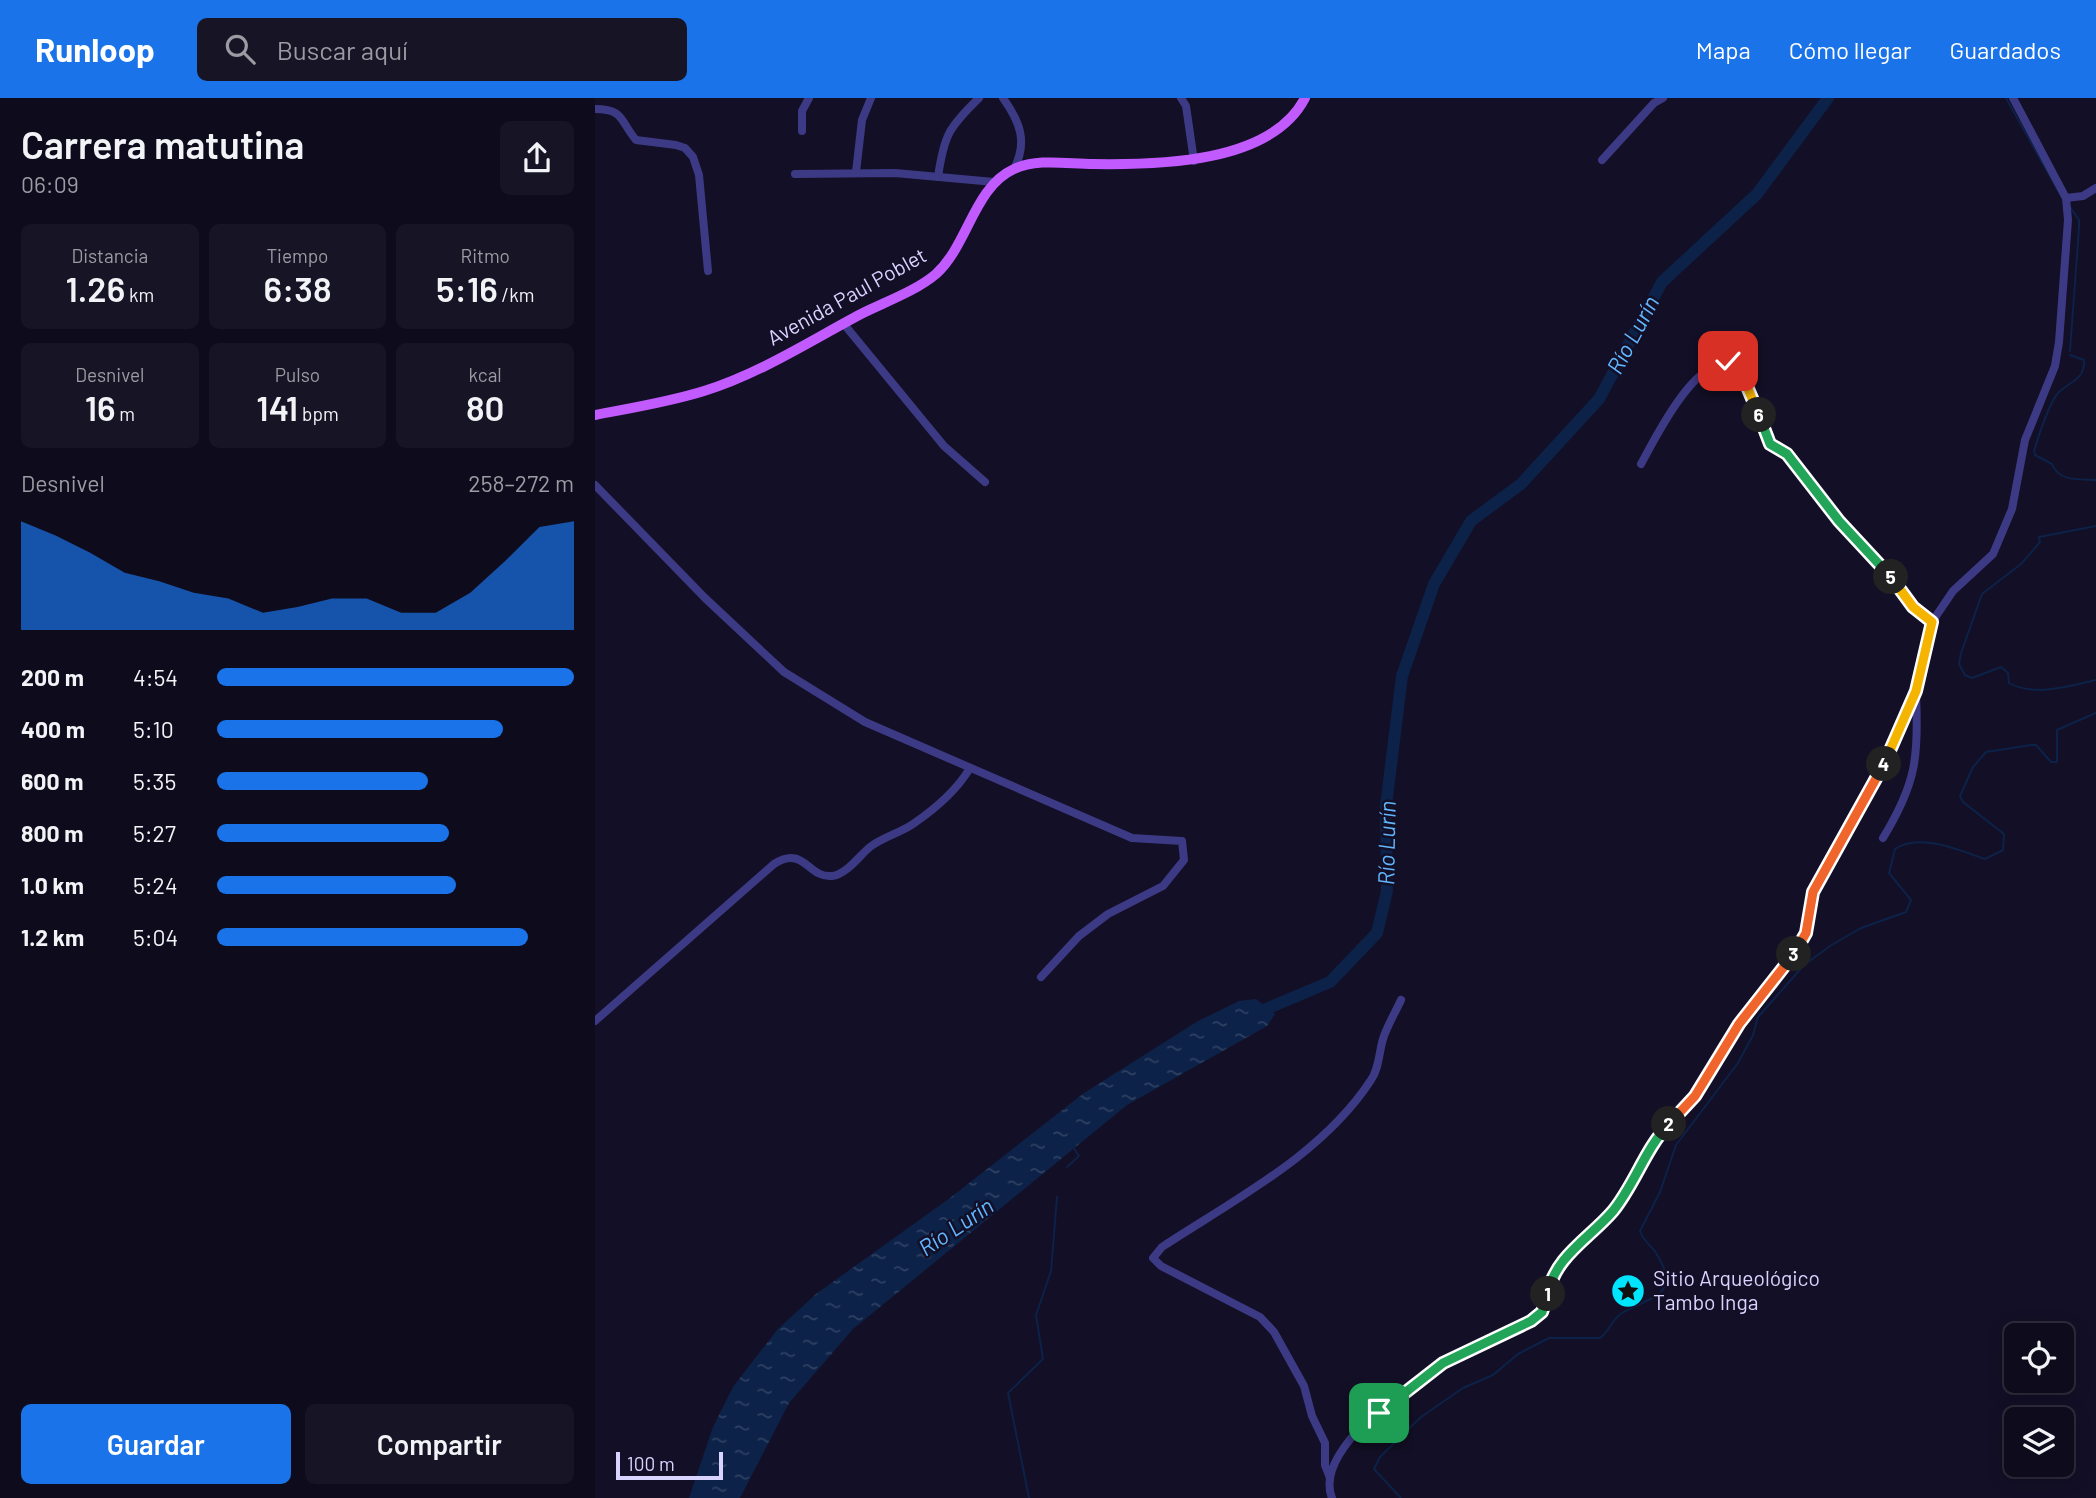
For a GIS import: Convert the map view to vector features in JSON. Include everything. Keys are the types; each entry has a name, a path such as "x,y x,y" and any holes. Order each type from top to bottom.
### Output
{"main road":[{"name":"Avenida Paul Poblet","path":"595,415 704,391 759,368 937,272 994,182 1014,169 1033,163 1194,161 1225,154 1285,124 1305,98"}],"street":[{"path":"802,131 802,111 809,98"},
{"path":"856,172 862,120 871,98"},
{"path":"938,177 942,147 954,122 979,98"},
{"path":"1003,98 1018,118 1021,132 1020,157 1014,169"},
{"path":"1181,98 1186,106 1194,161"},
{"path":"1602,160 1654,103 1663,98"},
{"path":"1330,1478 1336,1459 1347,1440 1405,1391 1443,1363 1531,1321 1542,1312 1551,1278 1561,1262 1625,1197 1636,1171 1663,1130 1695,1096 1739,1024 1799,948 1806,933 1813,892 1877,779 1916,691 1932,622 1953,591 1993,554 2012,509 2025,439 2055,366 2068,220 2066,198 2013,98"},
{"path":"595,109 614,111 620,115 636,140 676,145 685,148 693,157 699,175 708,271"},
{"path":"795,174 856,172 994,182"},
{"path":"2066,198 2083,197 2096,188"},
{"path":"843,323 944,446 985,482"},
{"path":"1641,464 1667,419 1701,374 1713,364 1728,361 1738,365 1770,444 1787,454 1839,521 1896,582 1913,607 1932,622"},
{"path":"595,485 705,598 785,672 865,722 1132,838 1182,841 1184,860 1163,886 1108,914 1079,936 1041,977"},
{"path":"1882,838 1903,804 1913,779 1918,734 1916,691"},
{"path":"595,1021 774,864 788,857 796,858 831,877 840,874 871,846 912,824 961,785 970,768"},
{"path":"1332,1498 1330,1478 1325,1465 1325,1443 1311,1416 1304,1386 1274,1332 1260,1317 1161,1266 1153,1258 1162,1247 1321,1138 1373,1078 1384,1036 1402,1000"}],"water":[{"path":"1256,999 1275,1014 1267,1026 1127,1105 853,1329 789,1403 740,1498 689,1498 713,1427 733,1387 777,1330 816,1294 950,1198 1084,1093 1198,1021 1239,1001"}],"waterway":[{"name":"Río Lurín","path":"1254,1014 1330,982 1377,933 1387,891 1386,806 1402,676 1434,584 1471,521 1521,484 1599,399 1662,282 1757,194 1828,98"},
{"path":"2006,98 2062,198"},
{"path":"2070,207 2079,220 2079,228 2070,351"},
{"path":"2070,355 2084,360 2084,367 2076,380 2055,398 2034,451 2035,455 2052,464 2055,470 2065,477 2096,480"},
{"path":"2096,526 2039,537 2040,542 2021,564 1982,594 1959,664 1965,675 1972,678 2001,667 2008,673 2009,683 2029,689 2052,689 2096,680"},
{"path":"1401,1498 1374,1469 1380,1457 1421,1417 1463,1388 1493,1375 1518,1354 1549,1338 1600,1338 1619,1316 1660,1293 1666,1278 1663,1267 1640,1231 1660,1192 1676,1145 1738,1063 1753,1035 1758,1017 1804,965 1861,928 1906,912 1911,900 1889,873 1895,849 1905,844 1928,843 1985,859 2003,850 2004,834 1963,802 1960,796 1973,767 1986,752 2031,745 2036,745 2051,762 2057,762 2057,730 2096,713"},
{"path":"1067,1167 1079,1156 1073,1147"},
{"path":"1029,1498 1008,1393 1043,1359 1036,1315 1051,1271 1057,1197"}],"place":[{"name":"Sitio Arqueológico Tambo Inga","path":"1628,1291"}],"route":[{"path":"1379,1413 1443,1363 1531,1321 1542,1312 1551,1278 1561,1262 1625,1197 1636,1171 1663,1130 1695,1096 1739,1024 1799,948 1806,933 1813,892 1877,779 1916,691 1932,622 1913,607 1896,582 1839,521 1787,454 1770,444 1738,365 1728,361"}]}
